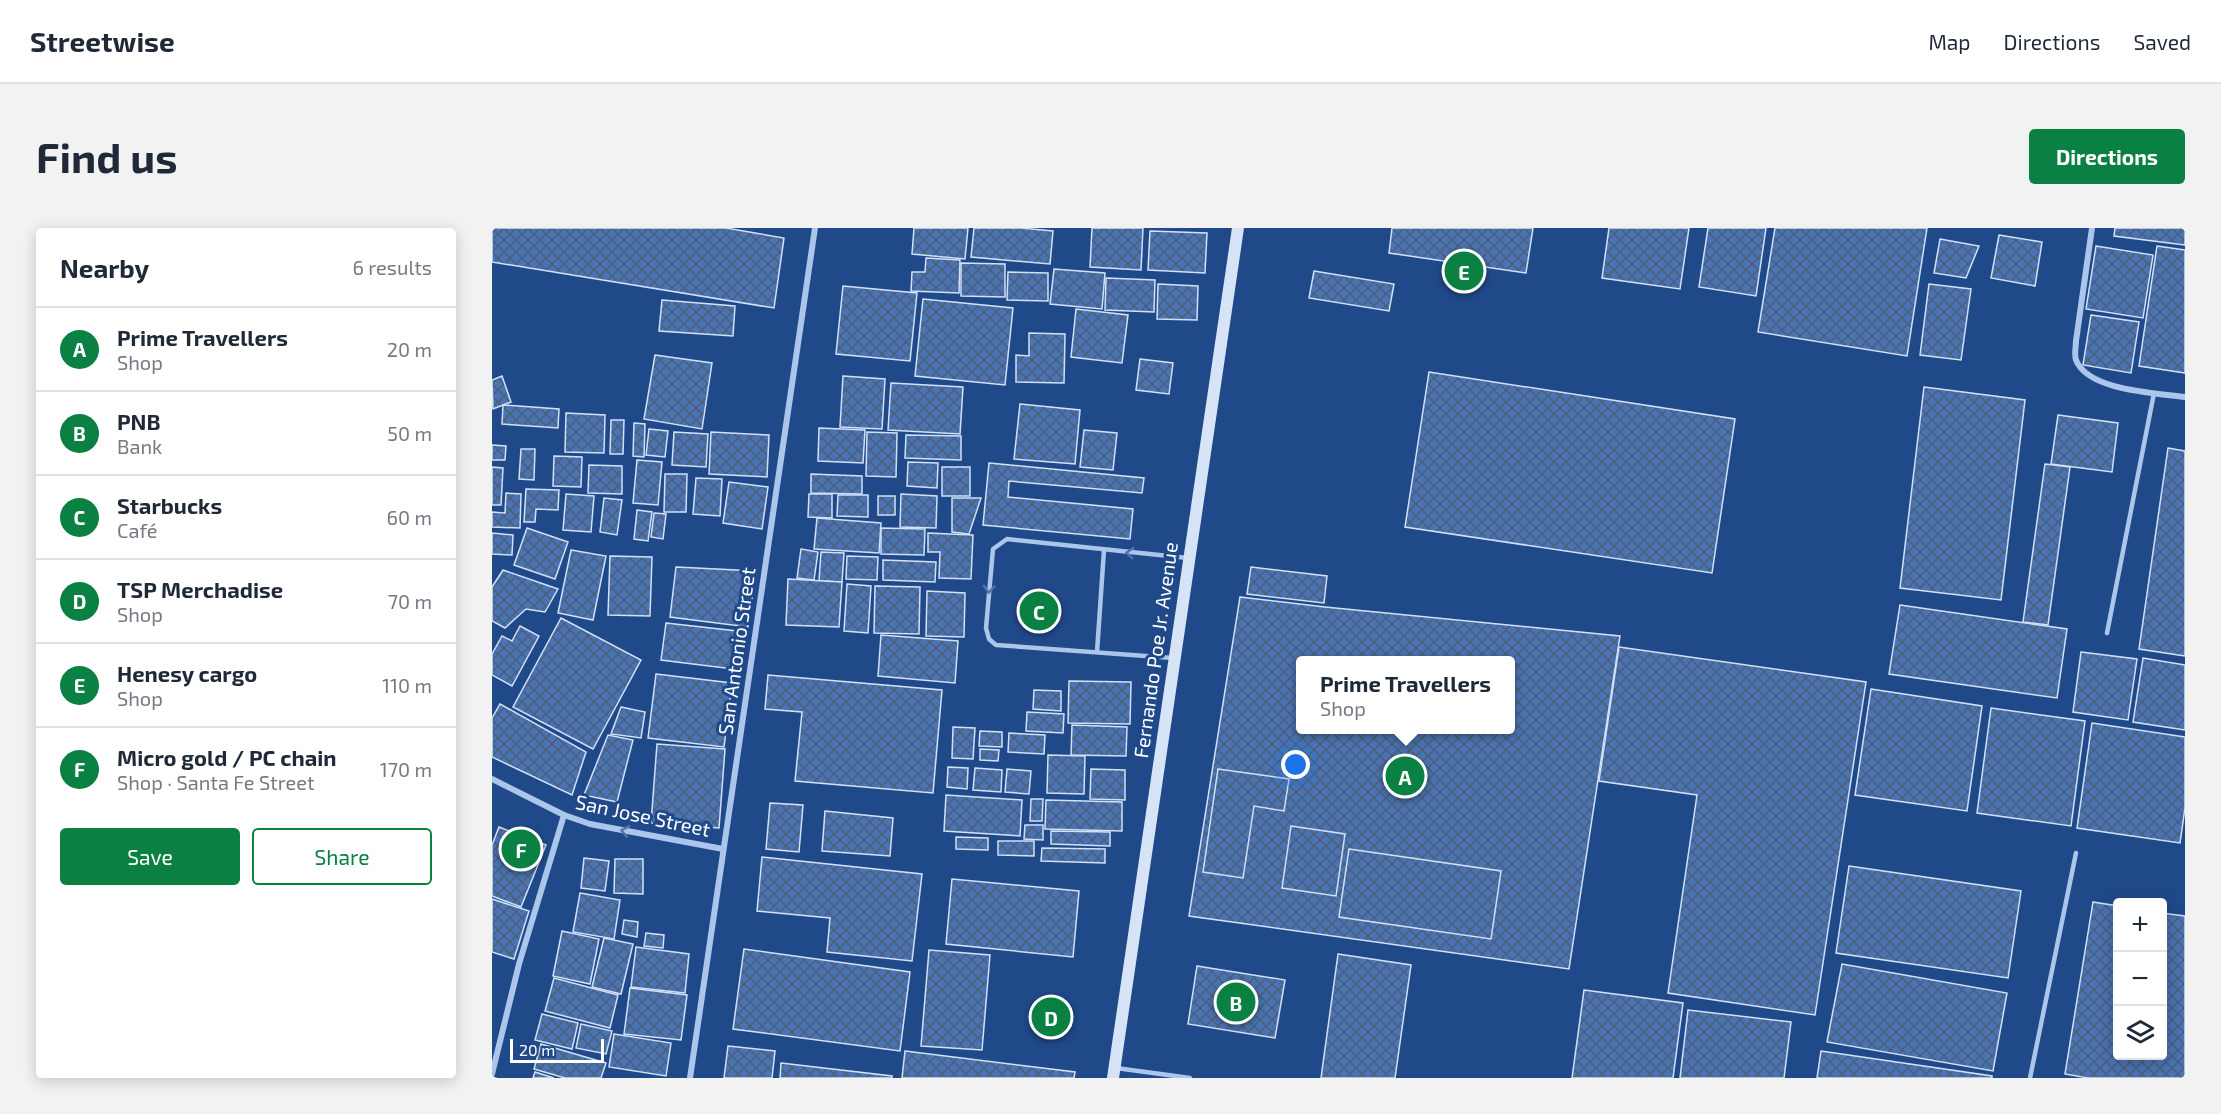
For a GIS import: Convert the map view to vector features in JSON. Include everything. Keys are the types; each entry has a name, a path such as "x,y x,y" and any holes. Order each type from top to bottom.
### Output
{"main road":[{"name":"Fernando Poe Jr. Avenue","path":"1113,1073 1238,228"}],"street":[{"name":"San Antonio Street","path":"690,1078 815,228"},
{"path":"2092,228 2076,341 2076,360 2088,374 2106,384 2185,398"},
{"name":"San Jose Street","path":"492,779 590,824 723,849"},
{"path":"492,1074 519,964 564,814"}],"lane":[{"path":"2107,633 2154,393"},
{"path":"1173,658 996,645 989,639 987,628 993,549 1001,541 1007,539 1189,558"},
{"path":"1097,652 1104,550"},
{"path":"2030,1078 2076,853"},
{"path":"1113,1073 1190,1078"}],"building":[{"path":"492,228 726,228 784,238 774,308 492,262"},
{"path":"914,228 968,228 965,259 912,254"},
{"path":"974,228 1053,231 1050,264 971,257"},
{"path":"1092,228 1143,228 1141,270 1090,267"},
{"path":"1392,228 1533,228 1526,273 1389,253"},
{"path":"1609,228 1689,228 1680,289 1602,278"},
{"path":"1708,228 1766,228 1756,296 1699,287"},
{"path":"1775,228 1927,228 1907,356 1758,332"},
{"path":"2115,228 2185,228 2185,245 2114,236"},
{"path":"1150,231 1207,233 1205,273 1148,270"},
{"path":"1999,235 2042,242 2035,286 1991,278"},
{"path":"1940,239 1979,246 1966,278 1934,273"},
{"path":"2096,246 2153,255 2143,318 2086,309"},
{"path":"2157,246 2185,250 2185,373 2139,366"},
{"path":"926,258 960,260 959,293 911,291 912,272 925,272"},
{"path":"961,263 1005,264 1005,297 961,296"},
{"path":"1054,269 1105,273 1102,309 1050,304"},
{"path":"1314,271 1394,284 1389,311 1309,298"},
{"path":"1008,272 1048,273 1048,301 1007,300"},
{"path":"1106,278 1155,280 1154,312 1105,310"},
{"path":"1158,284 1198,286 1197,320 1157,319"},
{"path":"1929,284 1971,289 1961,360 1920,355"},
{"path":"843,286 917,293 910,361 836,354"},
{"path":"923,299 1013,308 1005,385 915,376"},
{"path":"662,300 735,306 733,336 659,331"},
{"path":"1076,309 1128,315 1122,363 1071,357"},
{"path":"2091,315 2139,322 2131,373 2083,365"},
{"path":"1029,333 1065,334 1064,383 1016,382 1016,355 1029,356"},
{"path":"655,355 712,363 702,429 644,419"},
{"path":"1140,359 1173,363 1169,394 1136,390"},
{"path":"1429,372 1735,419 1712,573 1405,527"},
{"path":"502,376 511,402 493,409 492,380"},
{"path":"843,376 885,379 882,429 840,427"},
{"path":"891,383 963,387 960,434 888,430"},
{"path":"1924,387 2025,400 2001,600 1900,588"},
{"path":"1020,404 1080,410 1075,464 1014,459"},
{"path":"503,405 559,409 558,428 502,424"},
{"path":"566,413 605,415 604,453 565,452"},
{"path":"2058,415 2118,423 2112,472 2051,464"},
{"path":"611,420 624,420 623,454 610,454"},
{"path":"634,423 645,424 644,457 633,456"},
{"path":"819,428 865,430 863,463 818,461"},
{"path":"649,429 668,431 665,457 646,455"},
{"path":"1084,430 1117,433 1113,470 1080,467"},
{"path":"674,432 708,434 706,467 672,465"},
{"path":"711,432 769,435 767,477 709,474"},
{"path":"867,432 897,433 896,477 866,476"},
{"path":"906,435 961,436 961,460 905,458"},
{"path":"492,445 506,446 505,460 492,460"},
{"path":"2168,448 2185,451 2185,656 2139,649"},
{"path":"521,449 535,449 534,480 519,479"},
{"path":"554,456 582,457 581,487 553,486"},
{"path":"637,460 662,462 658,505 633,503"},
{"path":"908,462 938,463 937,488 907,486"},
{"path":"989,463 1144,478 1142,493 1009,481 1008,497 1133,509 1130,539 983,525"},
{"path":"2045,464 2070,467 2048,625 2023,622"},
{"path":"589,465 622,466 622,494 588,493"},
{"path":"492,467 503,468 501,505 492,505"},
{"path":"942,467 970,467 970,496 942,496"},
{"path":"665,474 687,474 686,512 664,512"},
{"path":"811,474 862,476 862,494 811,493"},
{"path":"696,478 722,479 720,516 693,514"},
{"path":"729,482 768,487 762,529 723,523"},
{"path":"526,489 559,490 558,510 536,509 535,522 524,522"},
{"path":"506,493 521,494 520,528 492,527 492,512 505,513"},
{"path":"566,494 594,496 591,532 563,530"},
{"path":"809,494 832,494 832,518 808,517"},
{"path":"901,494 937,496 936,528 900,527"},
{"path":"838,495 868,495 868,517 837,516"},
{"path":"878,496 895,496 895,515 878,515"},
{"path":"604,498 622,500 617,535 600,532"},
{"path":"952,498 981,498 969,534 952,532"},
{"path":"637,510 652,512 648,541 634,539"},
{"path":"654,513 666,514 663,539 651,537"},
{"path":"817,518 881,523 879,553 814,549"},
{"path":"527,528 568,542 555,579 514,565"},
{"path":"881,528 925,529 924,555 881,554"},
{"path":"492,533 513,535 512,555 492,554"},
{"path":"928,533 973,535 971,579 939,578 940,552 928,552"},
{"path":"801,549 818,552 814,580 797,578"},
{"path":"571,550 606,556 593,620 558,613"},
{"path":"821,552 844,553 842,582 819,581"},
{"path":"610,556 652,557 650,616 608,615"},
{"path":"847,556 878,557 877,580 846,579"},
{"path":"883,560 936,562 935,582 883,580"},
{"path":"676,567 756,571 748,627 670,617"},
{"path":"1251,567 1327,576 1324,603 1247,594"},
{"path":"503,570 558,589 545,612 526,609 505,628 492,621 492,587"},
{"path":"788,579 842,582 839,627 786,625"},
{"path":"847,584 871,586 868,633 844,631"},
{"path":"875,586 920,587 919,634 874,633"},
{"path":"927,591 965,593 964,637 926,636"},
{"path":"1240,597 1620,636 1569,969 1189,916"},
{"path":"1900,605 2067,629 2057,698 1889,674"},
{"path":"561,618 641,660 593,749 513,707"},
{"path":"666,623 746,632 741,670 661,660"},
{"path":"520,626 539,636 512,686 492,675 492,654 502,636 512,641"},
{"path":"881,635 958,641 955,683 878,676"},
{"path":"1619,647 1866,682 1815,1015 1668,993 1697,795 1599,781"},
{"path":"2081,652 2137,659 2128,720 2073,712"},
{"path":"2143,658 2185,665 2185,730 2133,722"},
{"path":"656,674 732,683 724,747 648,738"},
{"path":"768,675 942,690 933,793 795,781 802,712 765,709"},
{"path":"1069,681 1131,682 1130,724 1068,723"},
{"path":"1871,689 1982,706 1967,811 1855,795"},
{"path":"1034,690 1061,691 1061,711 1033,709"},
{"path":"500,704 586,752 572,795 492,757 492,718"},
{"path":"621,707 645,712 641,738 611,734"},
{"path":"1991,708 2085,721 2071,826 1977,813"},
{"path":"1027,712 1064,714 1063,733 1026,731"},
{"path":"2092,723 2185,737 2185,808 2180,843 2077,828"},
{"path":"1072,725 1127,727 1126,756 1071,755"},
{"path":"953,727 975,728 973,759 952,758"},
{"path":"980,731 1002,732 1002,747 979,746"},
{"path":"1009,733 1045,735 1044,754 1008,752"},
{"path":"608,735 633,740 617,802 584,795"},
{"path":"657,744 725,749 719,828 651,823"},
{"path":"980,749 999,750 998,761 980,760"},
{"path":"1048,755 1085,756 1084,794 1047,793"},
{"path":"948,767 968,768 967,789 947,787"},
{"path":"975,768 1002,770 1001,792 973,790"},
{"path":"1007,769 1031,771 1029,794 1005,792"},
{"path":"1091,769 1125,770 1125,800 1090,799"},
{"path":"1218,769 1289,779 1284,811 1254,806 1243,878 1203,872"},
{"path":"946,795 1022,800 1020,836 944,831"},
{"path":"1031,799 1043,799 1042,821 1030,821"},
{"path":"1046,800 1122,802 1122,831 1045,829"},
{"path":"770,803 803,805 799,852 766,849"},
{"path":"825,811 893,818 890,856 822,851"},
{"path":"1025,825 1043,825 1043,840 1024,839"},
{"path":"1291,826 1345,834 1336,896 1282,888"},
{"path":"499,827 546,845 521,907 492,896 492,845"},
{"path":"1051,831 1110,832 1110,846 1051,844"},
{"path":"956,837 988,838 988,850 956,849"},
{"path":"998,841 1034,841 1034,856 998,855"},
{"path":"1042,848 1105,849 1105,863 1041,861"},
{"path":"1349,849 1501,871 1491,939 1339,917"},
{"path":"762,857 922,874 912,961 827,952 830,918 757,911"},
{"path":"584,858 609,861 605,891 581,888"},
{"path":"615,859 643,859 643,894 614,893"},
{"path":"1849,866 2021,891 2008,978 1836,953"},
{"path":"952,879 1079,891 1073,957 946,944"},
{"path":"580,893 620,900 614,939 573,932"},
{"path":"492,899 529,911 514,959 492,952"},
{"path":"2093,902 2113,905 2113,1060 2167,1060 2167,914 2185,916 2185,1078 2088,1078 2065,1074"},
{"path":"624,920 638,922 637,937 622,934"},
{"path":"562,931 599,939 590,984 553,976"},
{"path":"646,933 664,935 663,948 644,946"},
{"path":"604,938 633,944 621,994 592,987"},
{"path":"636,947 689,954 685,993 631,987"},
{"path":"744,949 910,972 900,1051 733,1029"},
{"path":"929,950 990,955 982,1050 921,1046"},
{"path":"1338,954 1411,965 1395,1078 1321,1078"},
{"path":"1842,964 2007,993 1993,1071 1827,1042"},
{"path":"1197,966 1285,980 1275,1038 1188,1024"},
{"path":"554,978 618,995 610,1028 545,1011"},
{"path":"630,988 687,995 681,1040 624,1034"},
{"path":"1584,990 1683,1003 1673,1078 1572,1078"},
{"path":"1688,1010 1791,1022 1784,1078 1680,1078"},
{"path":"542,1014 578,1023 572,1049 535,1040"},
{"path":"581,1024 612,1031 606,1054 576,1048"},
{"path":"614,1034 671,1043 666,1076 609,1067"},
{"path":"541,1044 606,1063 601,1078 565,1078 534,1069"},
{"path":"728,1046 775,1051 772,1078 724,1078"},
{"path":"905,1051 1075,1072 1074,1078 902,1078"},
{"path":"1821,1051 1992,1076 1992,1078 1817,1078"},
{"path":"781,1063 892,1076 892,1078 780,1078"},
{"path":"535,1072 554,1078 533,1078"}],"place":[{"name":"Henesy cargo","path":"1464,271"},
{"name":"Starbucks","path":"1039,611"},
{"name":"Prime Travellers","path":"1405,776"},
{"name":"Micro gold / PC chain","path":"521,849"},
{"name":"PNB","path":"1236,1002"},
{"name":"TSP Merchadise","path":"1051,1017"}]}
